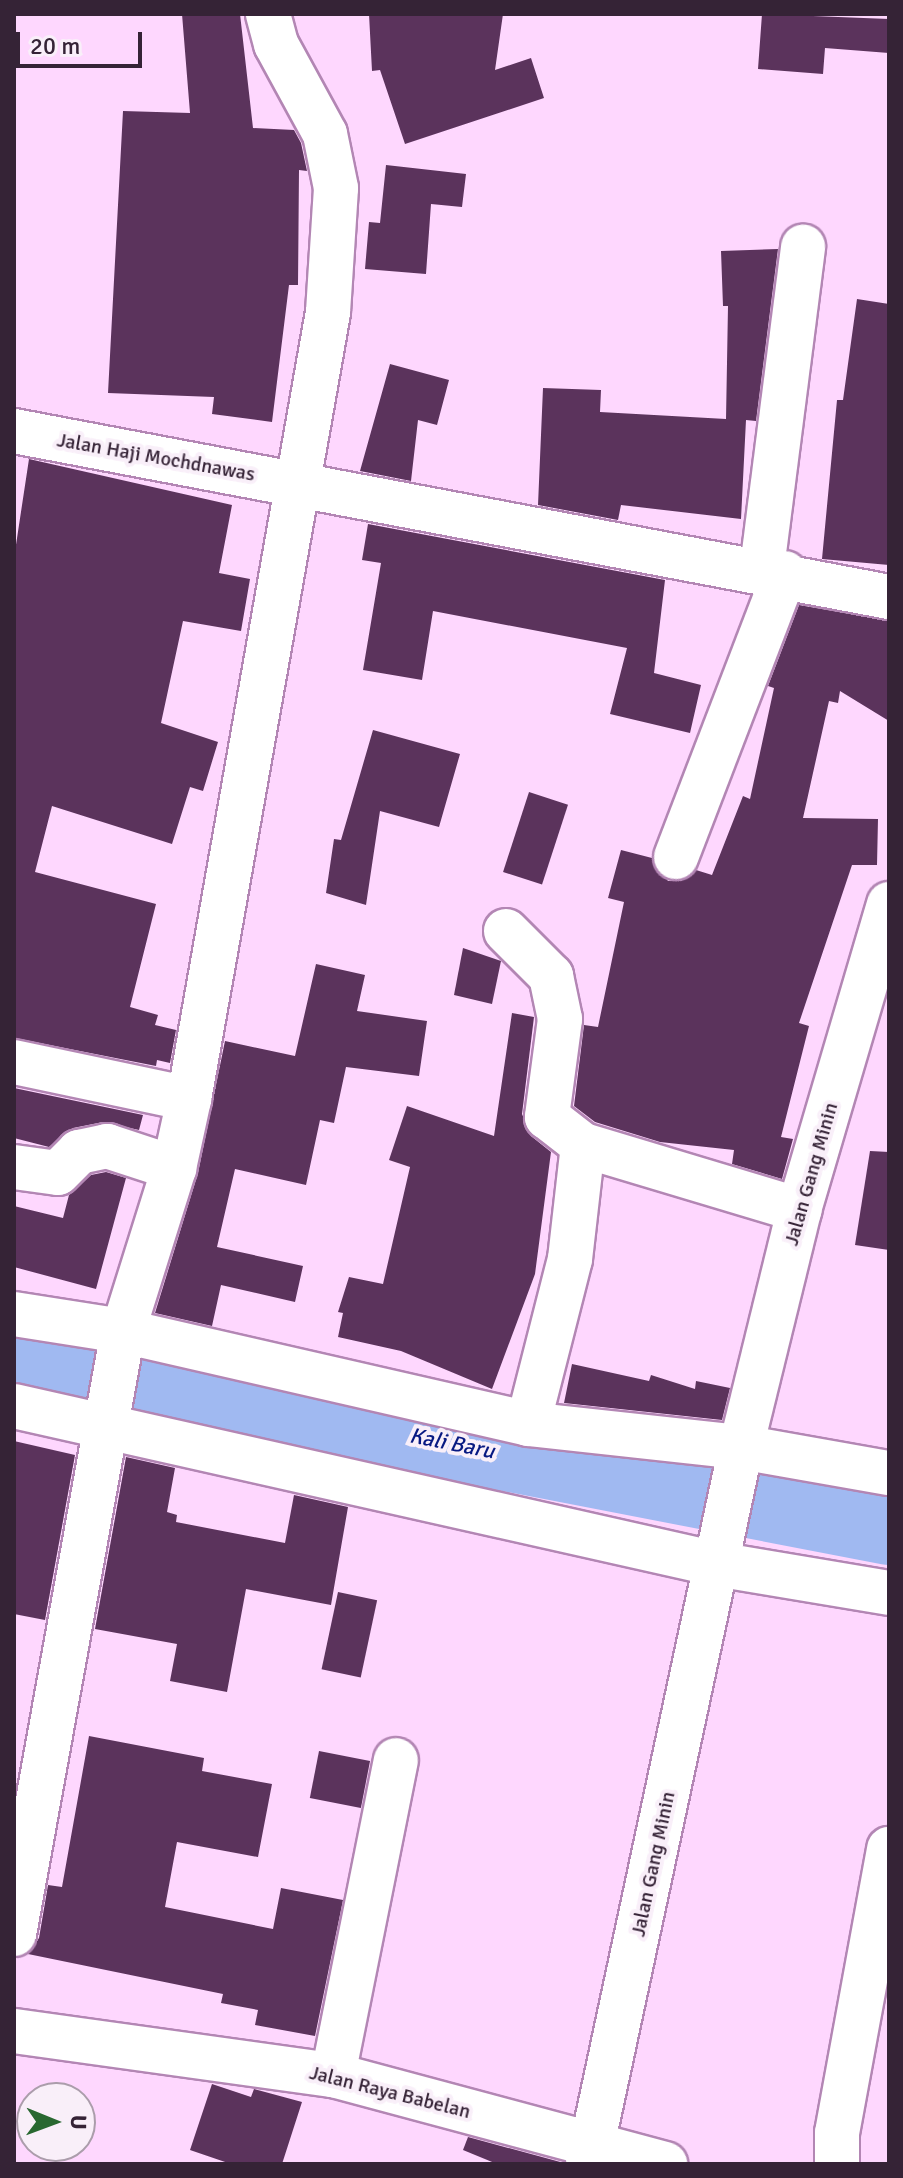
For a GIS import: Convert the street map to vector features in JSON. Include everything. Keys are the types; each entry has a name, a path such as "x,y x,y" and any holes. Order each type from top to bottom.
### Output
{"street":[{"path":"14,1934 113,1380 174,1168 189,1099 328,312 336,188 325,134 276,44 268,14"},
{"path":"676,857 773,570 803,247"},
{"name":"Jalan Haji Mochdnawas","path":"14,431 773,570 889,597"},
{"name":"Jalan Gang Minin","path":"591,2154 738,1461 799,1210 889,904"},
{"path":"506,931 551,976 560,1019 547,1117 583,1145 799,1210"},
{"path":"14,1062 189,1099"},
{"path":"528,1424 570,1259 583,1145"},
{"path":"14,1167 58,1173 79,1152 107,1146 174,1168"},
{"path":"14,1314 113,1380 718,1553 889,1593"},
{"path":"14,1406 113,1380 528,1424 738,1461 889,1473"},
{"path":"333,2075 396,1760"},
{"path":"837,2164 837,2133 889,1849"},
{"name":"Jalan Raya Babelan","path":"14,2031 333,2075 591,2154 665,2164"}],"building":[{"path":"182,14 240,14 253,128 294,130 301,143 307,171 299,170 298,285 289,285 272,422 212,414 214,397 108,393 123,111 190,113"},
{"path":"369,14 503,14 495,70 531,58 544,98 405,144 380,70 372,71"},
{"path":"762,14 889,19 889,53 825,48 823,74 758,69"},
{"path":"386,165 466,174 462,207 431,204 426,274 365,269 369,222 380,223"},
{"path":"778,249 756,421 746,420 741,519 621,505 618,520 538,505 543,388 601,390 600,412 726,419 728,306 723,306 721,251"},
{"path":"857,299 889,304 889,565 822,559 837,400 843,400"},
{"path":"390,364 449,380 437,425 418,420 411,481 360,471"},
{"path":"29,459 232,505 219,573 250,579 241,631 183,621 161,723 218,742 203,791 190,787 172,844 52,806 35,872 156,904 130,1007 158,1015 155,1025 176,1030 170,1063 157,1060 156,1066 14,1038 14,558"},
{"path":"368,524 665,580 654,673 701,685 690,733 610,714 627,648 433,611 422,680 363,670 381,563 362,560"},
{"path":"799,605 889,621 889,721 840,691 838,703 829,701 803,818 878,819 877,865 852,865 799,1023 809,1026 781,1137 793,1139 782,1179 732,1164 734,1150 660,1142 595,1122 574,1106 584,1025 598,1027 624,902 608,898 621,850 652,858 668,881 681,881 696,870 712,875 743,796 750,799 774,688 768,686"},
{"path":"373,730 460,754 439,827 380,811 366,905 326,893 334,839 341,840"},
{"path":"529,792 568,805 542,885 503,872"},
{"path":"463,948 501,961 492,1004 454,995"},
{"path":"316,964 365,975 357,1011 427,1021 419,1076 346,1067 334,1123 320,1120 306,1185 235,1169 217,1247 303,1266 295,1302 221,1285 212,1326 155,1313 198,1173 225,1041 295,1056"},
{"path":"512,1013 534,1017 522,1114 531,1136 551,1152 535,1274 492,1389 401,1351 338,1337 343,1313 338,1312 349,1277 383,1284 410,1167 389,1160 407,1106 494,1136"},
{"path":"14,1088 143,1115 139,1130 103,1122 73,1128 49,1147 14,1138"},
{"path":"870,1151 889,1152 889,1250 855,1245"},
{"path":"106,1172 126,1178 96,1289 14,1267 14,1206 63,1218 69,1195 91,1175"},
{"path":"572,1364 649,1381 651,1375 695,1389 696,1381 730,1388 722,1420 564,1403"},
{"path":"14,1441 75,1455 45,1620 14,1614"},
{"path":"126,1457 175,1468 167,1512 177,1515 176,1522 285,1543 294,1495 348,1507 331,1605 246,1589 227,1692 170,1681 177,1644 95,1629"},
{"path":"338,1592 377,1600 361,1678 322,1669"},
{"path":"89,1736 204,1758 202,1771 272,1784 258,1857 177,1842 165,1907 273,1929 281,1888 343,1900 315,2036 255,2025 258,2010 221,2003 223,1994 28,1954 39,1938 48,1885 62,1887"},
{"path":"319,1751 370,1761 361,1808 310,1798"},
{"path":"212,2084 251,2097 254,2089 302,2102 282,2164 231,2164 190,2150"},
{"path":"468,2137 564,2164 497,2164 463,2150"}],"waterway":[{"name":"Kali Baru","path":"14,1358 889,1527"}]}
